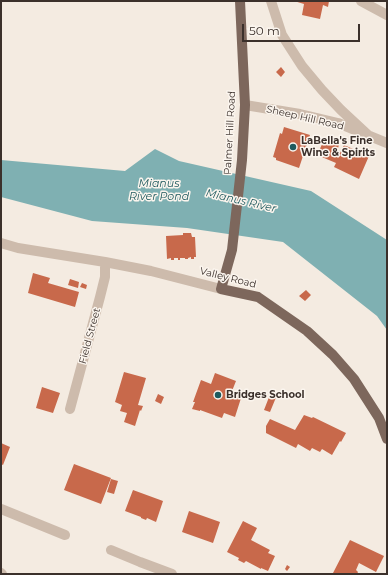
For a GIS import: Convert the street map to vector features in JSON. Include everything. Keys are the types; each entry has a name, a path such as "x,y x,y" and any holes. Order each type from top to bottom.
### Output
{"main road":[{"name":"Palmer Hill Road","path":"221,289 232,250 242,160 245,105 240,1"},
{"name":"Valley Road","path":"221,289 258,298 307,331 333,355 354,379 379,418 387,439"}],"street":[{"path":"271,1 282,34 302,66 341,110 369,136"},
{"path":"360,1 387,15"},
{"name":"Sheep Hill Road","path":"245,105 300,114 338,123 387,143"},
{"name":"Valley Road","path":"1,243 18,248 151,271 221,289"},
{"name":"Field Street","path":"70,409 105,277 105,262"},
{"path":"1,509 65,535"},
{"path":"111,550 172,574"}],"water":[{"name":"Mianus River Pond","path":"155,149 179,161 311,191 387,240 387,330 377,316 283,242 187,228 92,221 1,197 1,160 125,171"}],"building":[{"path":"294,1 329,1 328,7 323,5 320,19 302,15 304,4"},
{"path":"281,67 285,72 281,77 276,72"},
{"path":"284,127 310,135 299,168 276,160 276,158 273,157 280,133 282,134"},
{"path":"325,138 339,145 337,151 340,153 344,145 369,156 359,179 334,167 336,163 317,155"},
{"path":"183,233 191,233 192,237 195,237 196,257 194,257 194,259 191,259 191,257 188,259 180,258 180,260 178,260 178,258 174,258 174,260 171,260 171,258 167,259 166,236 183,235"},
{"path":"33,273 50,278 48,283 79,292 75,307 28,293"},
{"path":"70,279 79,282 78,288 68,285"},
{"path":"82,283 87,285 86,289 80,287"},
{"path":"306,290 311,295 305,301 299,296"},
{"path":"124,372 146,378 138,405 143,406 141,411 140,410 135,426 124,422 127,413 120,411 122,405 115,402"},
{"path":"215,373 236,381 232,391 242,395 235,417 224,413 222,418 200,410 192,409 201,380 211,384"},
{"path":"42,387 60,393 53,413 36,408"},
{"path":"271,392 277,395 270,412 264,410"},
{"path":"158,394 164,397 161,404 155,401"},
{"path":"304,415 313,417 346,433 332,455 322,449 320,452 312,448 310,451 298,444 296,448 266,433 266,426 270,419 295,430"},
{"path":"1,443 10,447 3,465 1,464"},
{"path":"74,464 111,478 101,504 64,490"},
{"path":"111,479 118,481 114,494 107,492"},
{"path":"133,490 163,501 156,522 147,518 146,520 125,511"},
{"path":"189,511 220,522 213,543 182,532"},
{"path":"243,521 257,528 251,540 270,550 268,553 275,556 268,571 246,561 244,563 238,560 239,558 227,552"},
{"path":"350,540 384,556 376,572 359,563 356,570 358,572 357,574 333,573"},
{"path":"287,565 290,567 287,571 285,569"}],"place":[{"name":"LaBella's Fine Wine & Spirits","path":"293,147"},
{"name":"Bridges School","path":"218,395"}],"water label":[{"name":"Mianus River","path":"241,201"}]}
